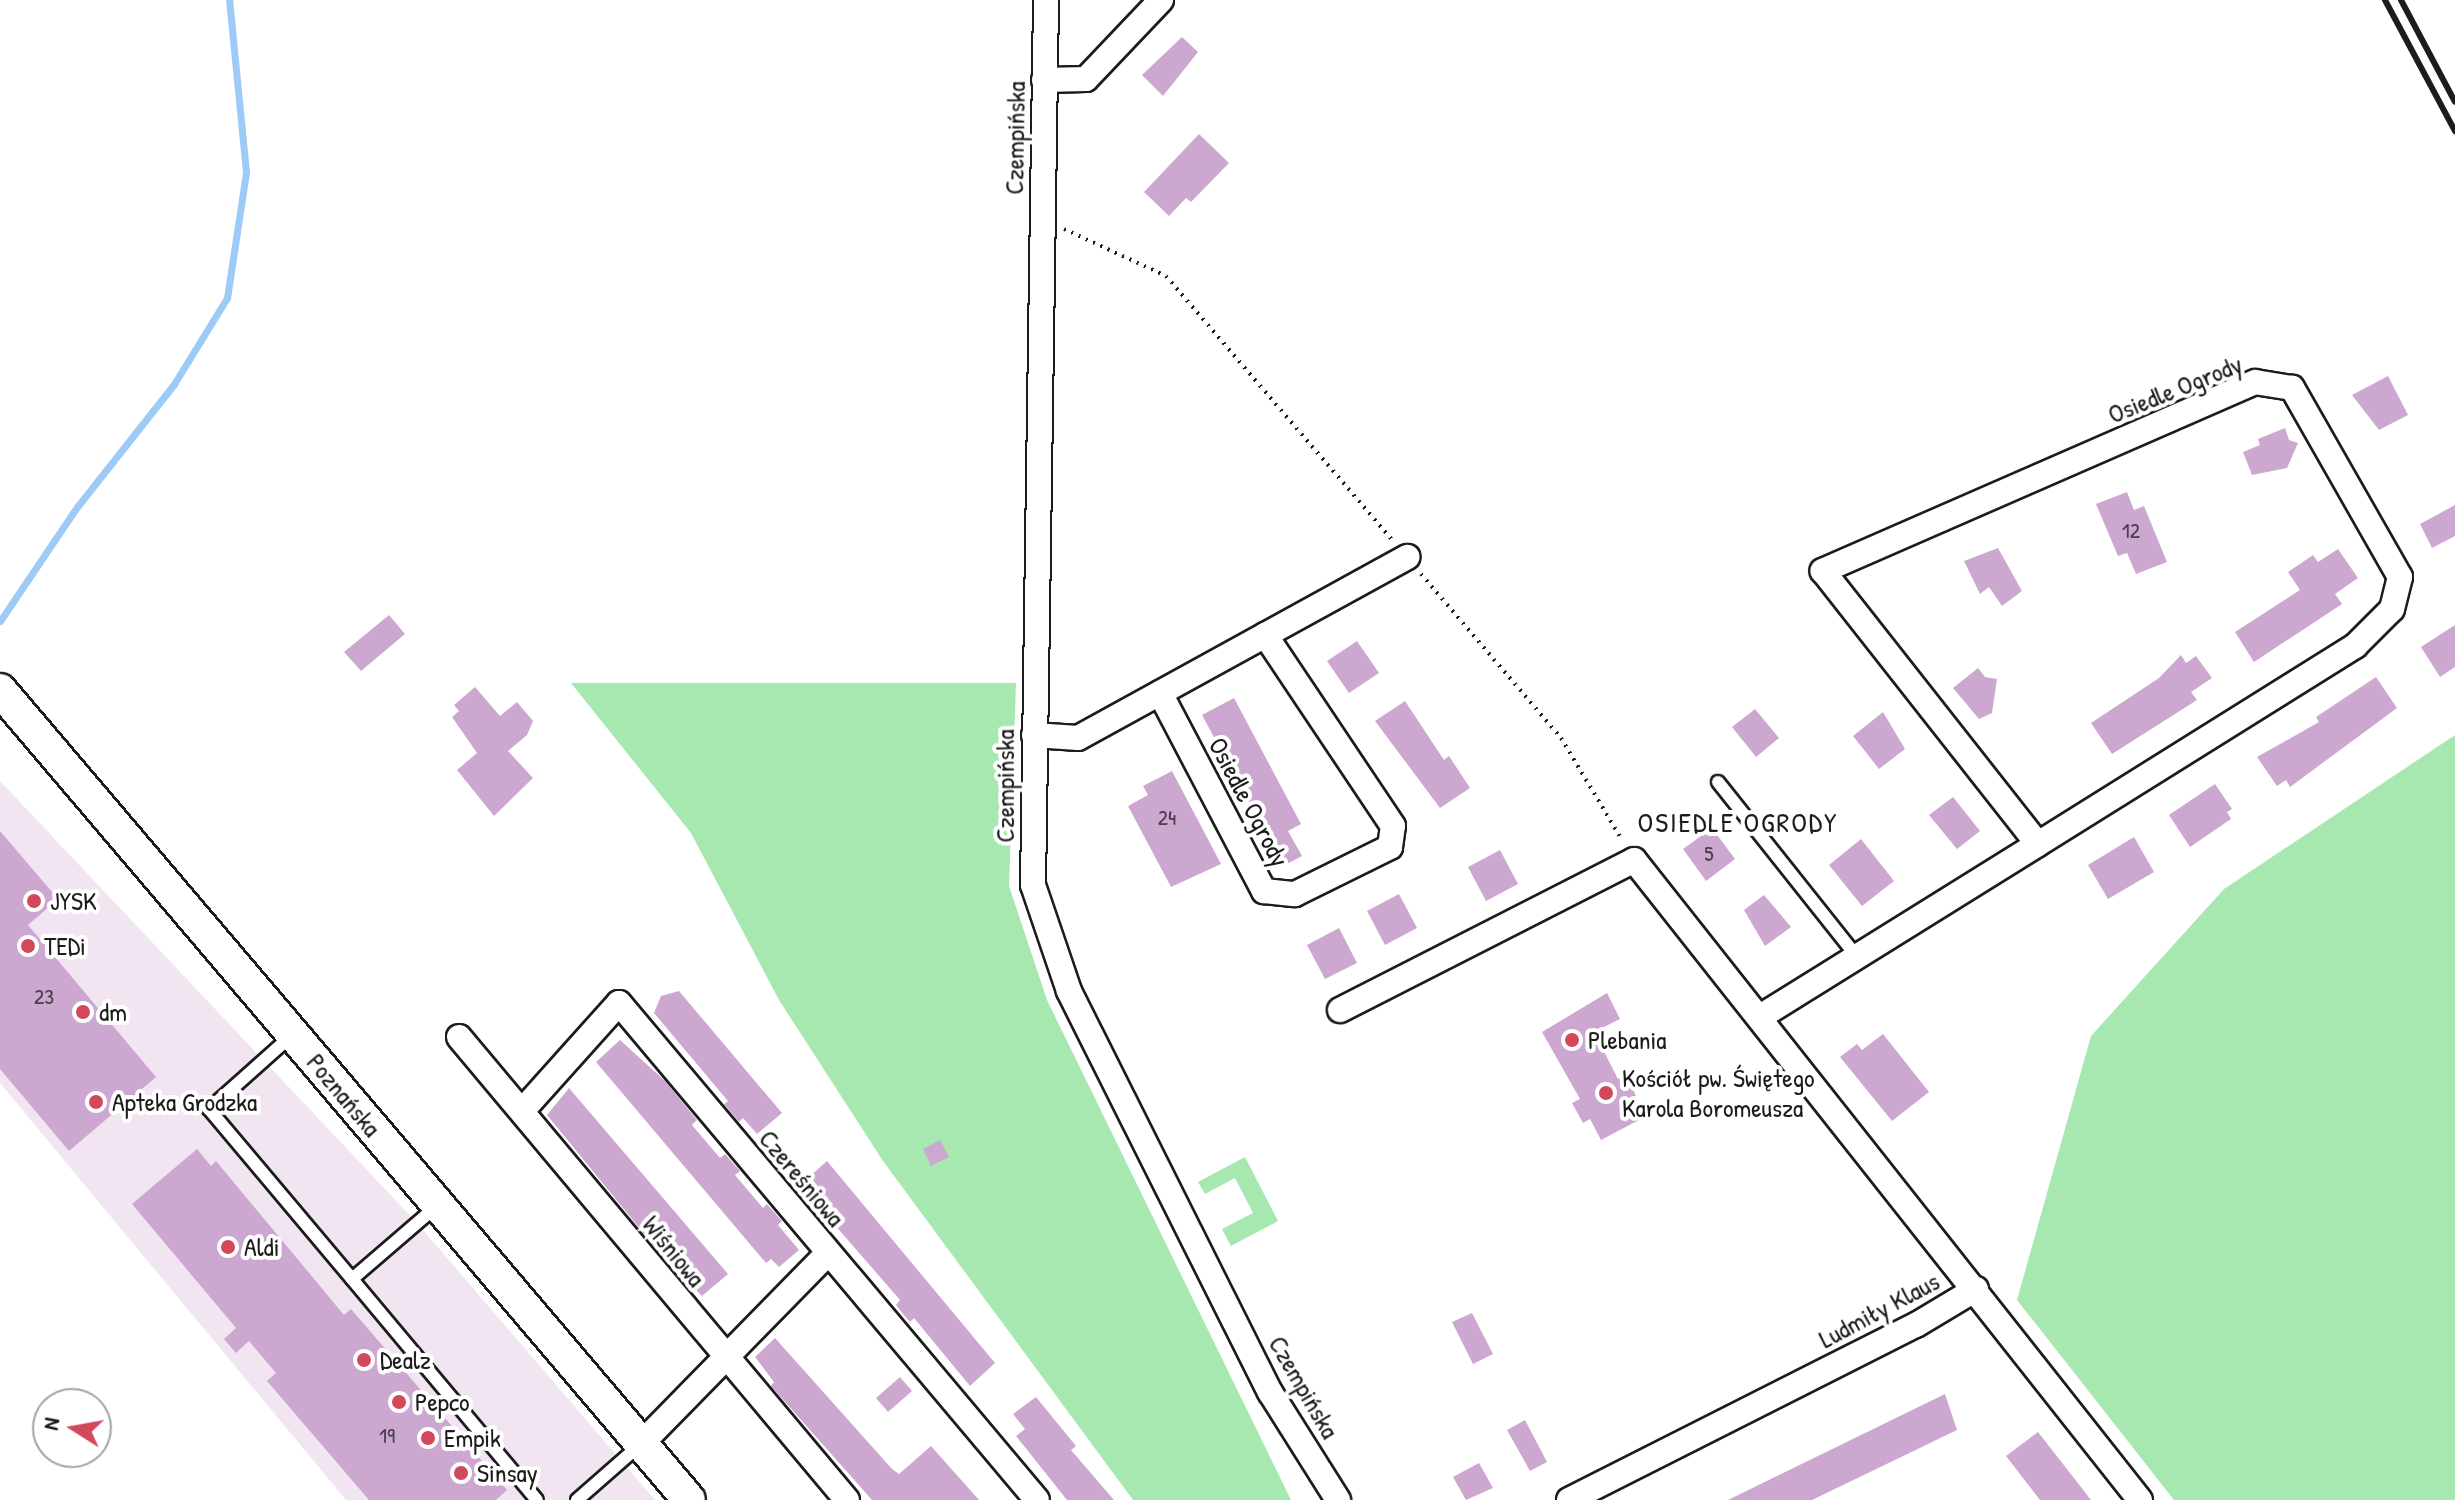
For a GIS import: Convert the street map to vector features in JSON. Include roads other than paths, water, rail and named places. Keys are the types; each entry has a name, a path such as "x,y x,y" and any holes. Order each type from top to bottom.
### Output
{"street":[{"name":"Czempińska","path":"1046,0 1044,80 1055,232 1034,735 1033,885 1069,991 1270,1392 1338,1500"},
{"path":"1044,80 1086,79 1161,0"},
{"name":"Osiedle Ogrody","path":"1760,1017 1857,957 2038,844 2355,646 2392,609 2400,577 2292,388 2255,382 1823,571 2038,844"},
{"path":"1034,735 1078,738 1407,557"},
{"name":"Osiedle Ogrody","path":"1160,693 1264,891 1295,894 1390,847 1393,826 1265,635"},
{"name":"Poznańska","path":"0,690 689,1500"},
{"path":"1340,1010 1634,860 1976,1289"},
{"name":"Czereśniowa","path":"522,1111 619,1003 1037,1500"},
{"name":"Wiśniowa","path":"459,1037 847,1500"},
{"path":"641,1444 828,1253"},
{"name":"Ludmiły Klaus","path":"1569,1500 1620,1489 1976,1289 2140,1500"}],"lane":[{"path":"1718,782 1857,957"},
{"path":"293,1035 209,1109 537,1500"},
{"path":"352,1279 438,1205"},
{"path":"577,1500 641,1444"}],"waterway":[{"path":"0,621 77,507 174,384 227,298 246,172 229,0"}],"railway":[{"path":"2385,0 2455,131"},
{"path":"2401,0 2455,102"}],"place":[{"name":"JYSK","path":"34,901"},
{"name":"TEDi","path":"28,946"},
{"name":"dm","path":"83,1012"},
{"name":"Plebania","path":"1572,1040"},
{"name":"Kościół pw. Świętego Karola Boromeusza","path":"1606,1093"},
{"name":"Apteka Grodzka","path":"96,1102"},
{"name":"Aldi","path":"228,1247"},
{"name":"Dealz","path":"364,1360"},
{"name":"Pepco","path":"399,1402"},
{"name":"Empik","path":"428,1438"},
{"name":"Sinsay","path":"461,1473"}],"district":[{"name":"OSIEDLE OGRODY","path":"1738,822"}]}
